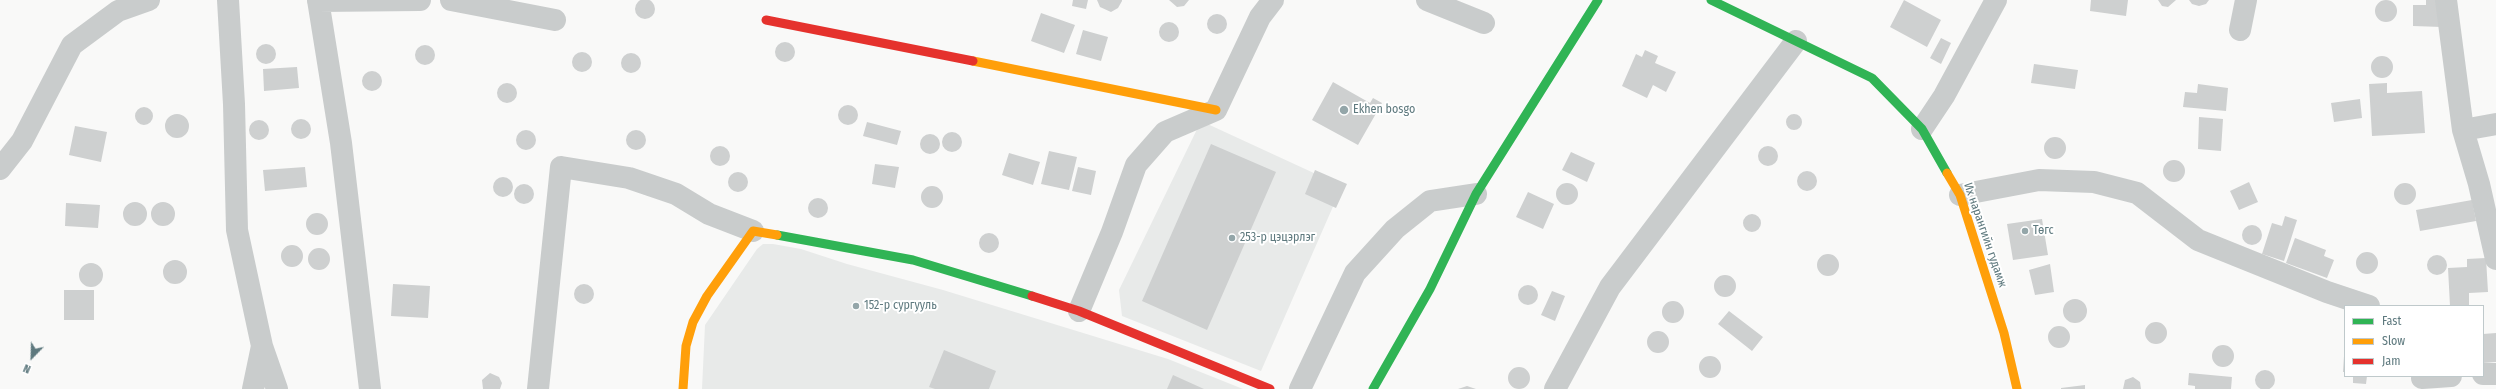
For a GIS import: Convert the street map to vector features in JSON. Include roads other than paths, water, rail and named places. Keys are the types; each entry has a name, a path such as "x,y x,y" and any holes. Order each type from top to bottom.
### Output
{"street":[{"path":"0,170 22,141 72,45 118,11 149,0"},
{"path":"228,0 234,104 237,230 262,346 277,389"},
{"path":"370,389 341,143 318,1 420,0"},
{"path":"451,0 555,20"},
{"path":"1079,311 1112,232 1136,165 1165,132 1216,110 1260,17 1273,0"},
{"path":"1426,0 1484,23"},
{"path":"1373,389 1430,289 1476,194 1598,0"},
{"name":"Их нарангийн гудамж","path":"1711,0 1872,78 1922,129 1960,195 2004,333 2017,389"},
{"path":"1922,129 1944,96 1996,0"},
{"path":"2240,30 2246,0"},
{"path":"2446,0 2463,130 2479,184 2496,259"},
{"path":"766,20 1216,110"},
{"path":"1555,389 1610,287 1796,41"},
{"path":"2463,130 2496,124"},
{"path":"538,389 539,359 550,279 561,167 629,178 676,194 709,214 753,231 913,260 1079,311 1270,389"},
{"path":"1960,195 2039,180 2094,182 2137,193 2198,240 2327,292 2366,305"},
{"path":"1300,389 1355,272 1394,229 1430,201 1476,194"},
{"path":"683,389 686,346 692,322 707,296 753,231"},
{"path":"253,389 262,346"},
{"path":"2484,374 2496,374"},
{"path":"2421,381 2445,377"}],"place":[{"name":"Ekhen bosgo","path":"1344,110"},
{"name":"Төгс","path":"2025,231"},
{"name":"253-р цэцэрлэг","path":"1232,238"},
{"name":"152-р сургууль","path":"856,306"}]}
